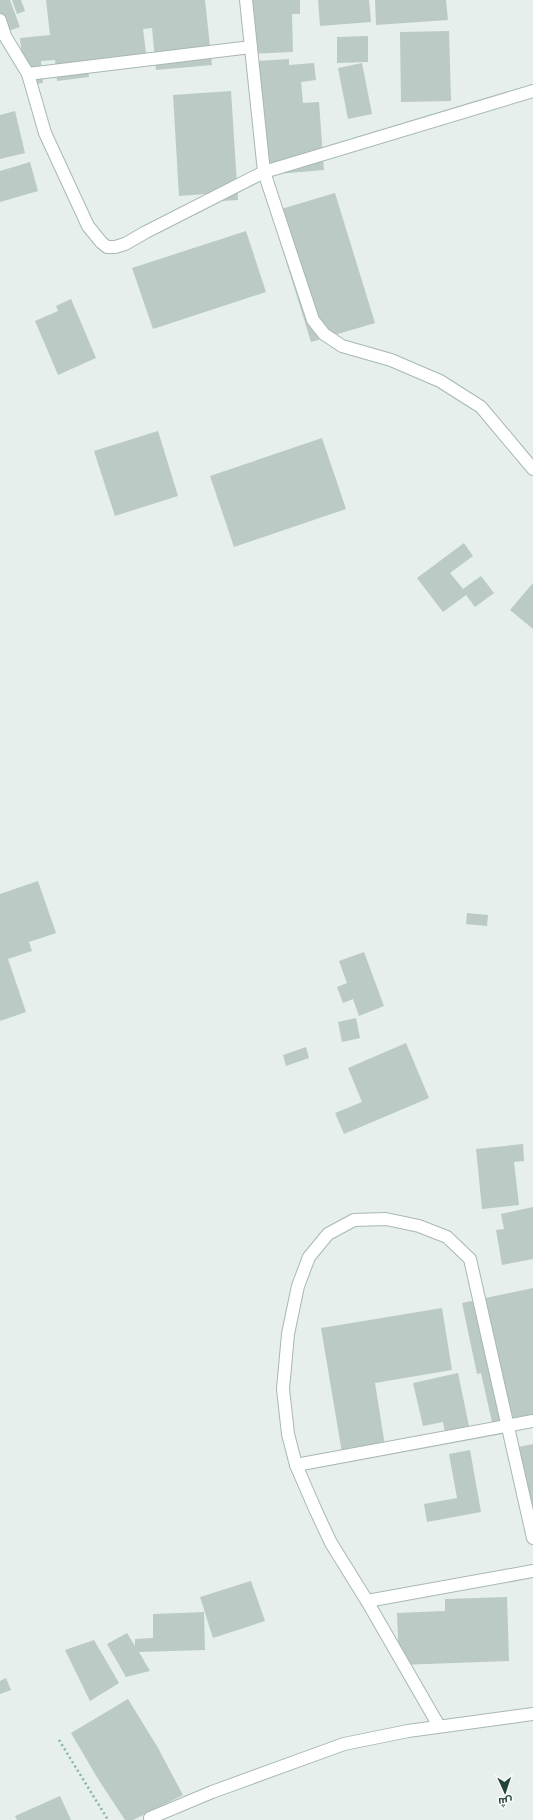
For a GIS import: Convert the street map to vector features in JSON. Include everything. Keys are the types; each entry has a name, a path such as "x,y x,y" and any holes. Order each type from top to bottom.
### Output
{"street":[{"path":"246,0 264,172 313,320 324,334 342,346 391,360 440,381 481,407 533,469"},
{"path":"0,20 5,36 28,74 45,133 88,226 100,242 107,247 115,248 125,244 264,172 533,91"},
{"path":"28,74 251,47"},
{"path":"439,1726 367,1601 331,1543 296,1465 288,1434 283,1389 288,1334 298,1286 309,1257 328,1234 354,1220 386,1219 419,1226 447,1237 470,1259 533,1538"},
{"path":"296,1465 533,1421"},
{"path":"367,1601 533,1571"},
{"path":"150,1818 227,1787 344,1744 439,1726 533,1714"}],"path":[{"path":"58,1740 108,1820"}],"building":[{"path":"0,0 10,0 20,27 2,33 0,26"},
{"path":"12,0 21,0 25,11 17,14"},
{"path":"46,0 205,0 212,65 156,70 152,28 143,29 147,61 88,67 89,77 57,81 55,60 41,61 43,83 25,85 20,38 50,35"},
{"path":"244,0 300,0 300,14 292,14 293,52 245,54"},
{"path":"318,0 369,0 371,22 320,26"},
{"path":"375,0 446,0 448,20 376,25"},
{"path":"449,31 451,101 401,102 400,32"},
{"path":"368,36 368,62 337,63 337,37"},
{"path":"289,59 289,65 314,63 316,80 301,82 303,103 319,102 324,170 266,175 256,61"},
{"path":"362,63 372,114 348,119 338,68"},
{"path":"231,91 238,200 207,202 206,194 179,196 173,95"},
{"path":"15,111 25,153 0,159 0,115"},
{"path":"30,162 38,191 0,202 0,171"},
{"path":"335,193 375,323 311,342 271,212"},
{"path":"246,231 266,292 153,329 132,268"},
{"path":"71,299 96,358 58,375 35,321 58,311 56,306"},
{"path":"158,431 178,496 115,516 94,451"},
{"path":"322,438 346,509 234,547 210,476"},
{"path":"464,543 473,556 450,573 463,589 481,576 494,593 475,607 466,595 443,612 417,578"},
{"path":"533,583 533,629 510,610"},
{"path":"38,881 56,933 29,942 32,951 8,959 26,1012 0,1021 0,894"},
{"path":"467,913 488,915 487,926 466,924"},
{"path":"364,952 384,1006 359,1016 353,999 343,1003 337,987 347,983 339,961"},
{"path":"356,1018 360,1038 342,1042 338,1022"},
{"path":"406,1043 429,1098 344,1134 335,1113 362,1102 348,1068"},
{"path":"306,1047 309,1058 286,1066 283,1055"},
{"path":"523,1144 524,1161 514,1162 519,1205 482,1209 476,1149"},
{"path":"533,1207 533,1259 502,1265 496,1230 504,1229 501,1214"},
{"path":"533,1288 533,1419 493,1427 481,1373 477,1374 462,1303"},
{"path":"442,1308 452,1370 375,1383 385,1446 342,1453 321,1328"},
{"path":"458,1373 469,1426 445,1432 443,1422 423,1426 413,1383"},
{"path":"533,1444 533,1536 509,1449"},
{"path":"470,1450 481,1512 427,1522 424,1504 457,1498 449,1454"},
{"path":"251,1581 265,1621 213,1638 200,1597"},
{"path":"507,1597 509,1661 399,1665 397,1613 445,1611 445,1599"},
{"path":"204,1612 205,1650 139,1652 150,1671 126,1677 107,1644 127,1633 135,1646 135,1639 153,1638 153,1614"},
{"path":"94,1640 119,1683 90,1701 65,1650"},
{"path":"6,1678 11,1690 0,1694 0,1681"},
{"path":"128,1699 158,1748 183,1795 133,1820 125,1820 98,1779 71,1733"},
{"path":"60,1796 71,1820 17,1820 15,1816"}]}
